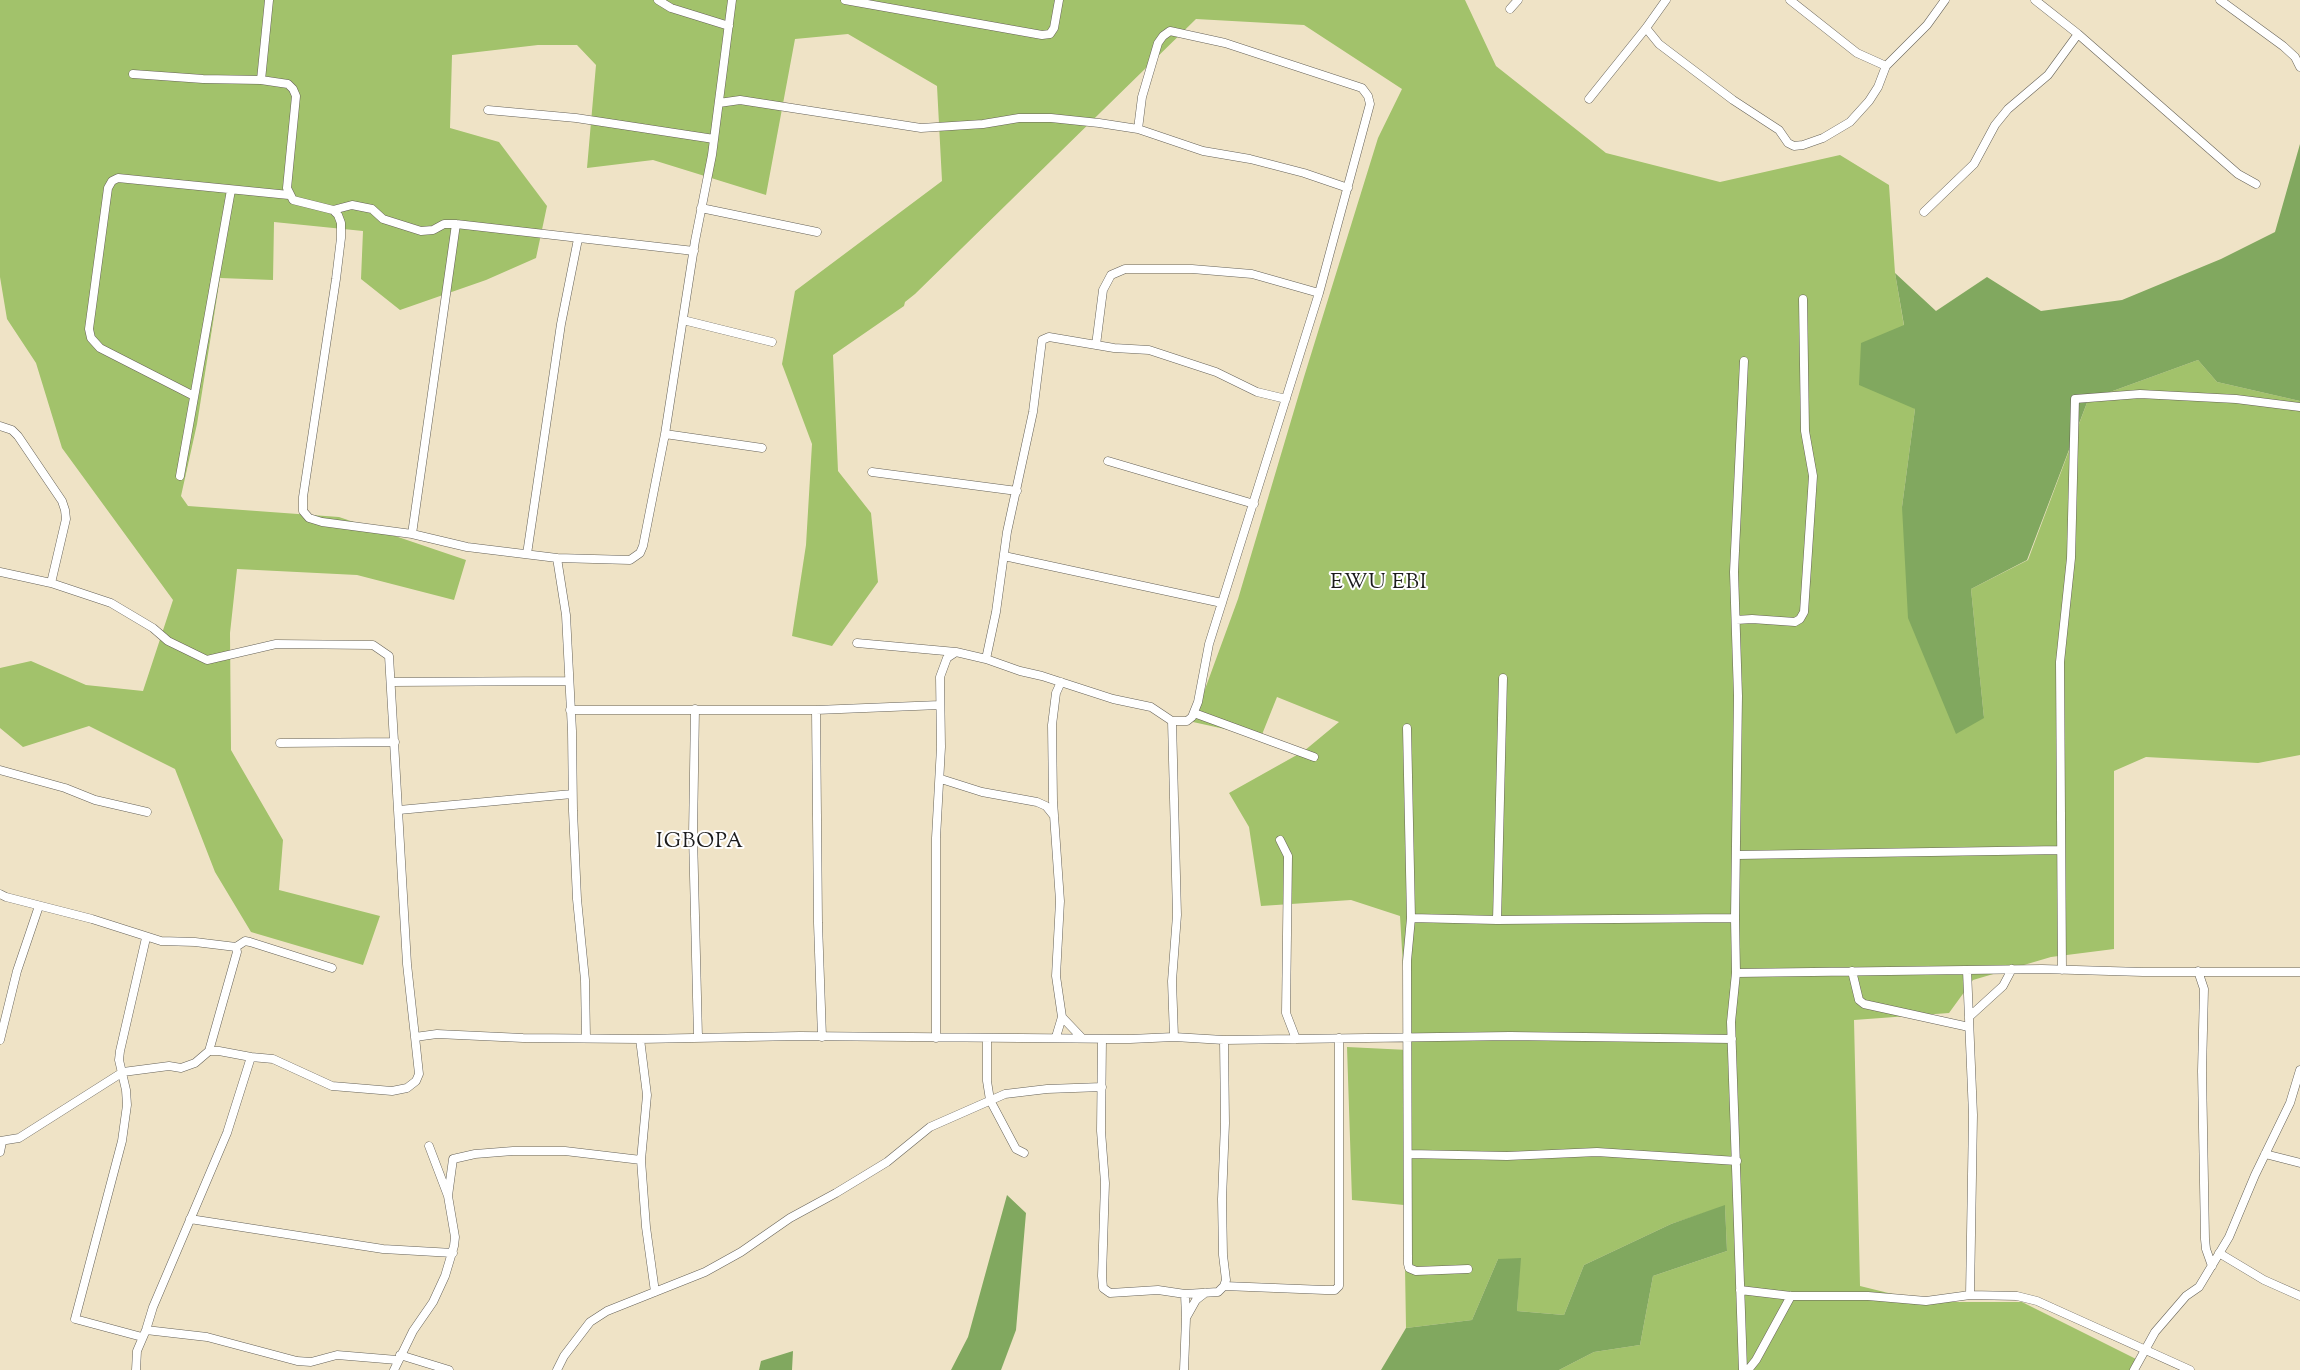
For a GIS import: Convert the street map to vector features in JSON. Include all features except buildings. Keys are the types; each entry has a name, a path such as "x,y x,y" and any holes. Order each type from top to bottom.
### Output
{"street":[{"path":"261,80 269,0"},
{"path":"658,0 671,8 729,26"},
{"path":"333,210 338,215 341,238 302,511 309,518 322,522 412,534 449,543 557,558 630,560 640,553 665,434 701,208 714,139 732,0"},
{"path":"846,0 1042,35 1050,34 1054,28 1059,0"},
{"path":"1510,10 1518,0"},
{"path":"1589,99 1666,0"},
{"path":"1790,0 1857,53 1886,66"},
{"path":"1646,28 1660,44 1733,100 1779,130 1788,143 1794,146 1823,138 1850,122 1873,94 1886,66 1927,25 1945,0"},
{"path":"2035,0 2078,34 2238,174 2256,184"},
{"path":"2220,0 2295,56 2300,67"},
{"path":"857,643 956,652 986,659 1020,672 1060,682 1113,699 1151,707 1172,721 1187,720 1194,713 1203,679 1209,644 1319,294 1370,104 1368,96 1362,88 1225,43 1170,31 1158,43 1142,97 1138,129"},
{"path":"1924,212 1974,164 1995,125 2008,109 2048,75 2078,34"},
{"path":"134,74 202,79 261,80 288,84 293,88 296,96 287,181 289,195 293,200 333,210 352,205 372,209 383,219 421,231 433,230 444,224 456,224 694,251"},
{"path":"719,103 740,100 921,128 983,124 1019,118 1051,118 1138,129 1203,151 1250,159 1304,173 1348,188"},
{"path":"488,110 576,118 714,139"},
{"path":"194,396 100,348 91,338 89,329 108,188 112,181 118,178 289,195"},
{"path":"180,476 231,190"},
{"path":"701,208 817,232"},
{"path":"412,534 456,224"},
{"path":"527,554 561,324 578,239"},
{"path":"1096,344 1103,290 1111,275 1125,269 1192,269 1252,274 1319,294"},
{"path":"1736,620 1752,619 1795,622 1800,619 1804,612 1812,476 1805,431 1804,299"},
{"path":"683,320 772,342"},
{"path":"986,659 1034,404 1042,340 1049,337 1149,350 1216,372 1257,392 1286,399"},
{"path":"1743,1370 1731,1022 1736,973 1734,918 1737,855 1738,696 1734,565 1744,361"},
{"path":"2062,970 2060,662 2071,558 2075,399 2140,394 2236,400 2300,407"},
{"path":"0,426 12,430 18,436 62,501 66,519 51,583"},
{"path":"665,434 762,448"},
{"path":"1108,461 1254,504"},
{"path":"872,472 1017,491"},
{"path":"1004,556 1222,603"},
{"path":"557,558 566,615 572,794 577,899 585,980 586,1038"},
{"path":"0,572 51,583 111,603 153,628 168,642 207,660 276,644 372,645 389,656 407,964 419,1074 416,1082 407,1088 392,1091 332,1086 273,1059 209,1051"},
{"path":"936,1038 936,838 941,779 940,677 947,658 956,652"},
{"path":"1497,920 1503,678"},
{"path":"391,682 568,681"},
{"path":"1056,1037 1062,1016 1056,976 1060,901 1056,818 1053,801 1052,725 1056,693 1060,682"},
{"path":"570,710 695,708 816,710 940,704"},
{"path":"695,708 693,835 698,1037"},
{"path":"816,710 818,923 822,1037"},
{"path":"1194,713 1314,757"},
{"path":"1172,721 1177,915 1172,981 1174,1037"},
{"path":"1407,728 1411,918 1407,961 1409,1268 1416,1271 1468,1269"},
{"path":"280,744 395,742"},
{"path":"0,770 65,788 95,800 147,812"},
{"path":"941,779 982,792 1037,802 1046,806 1056,818"},
{"path":"399,810 572,794"},
{"path":"1280,840 1288,856 1286,1013 1296,1039"},
{"path":"1737,855 2061,850"},
{"path":"0,894 38,906 53,907 146,938 171,943 195,942 236,946 245,941 332,968"},
{"path":"0,1040 17,971 38,906"},
{"path":"1411,918 1497,920 1734,918"},
{"path":"142,1337 76,1320 122,1141 127,1105 119,1060 121,1038 146,938"},
{"path":"0,1152 1,1141 19,1138 122,1072 168,1066 181,1068 195,1062 209,1051 237,952 236,946"},
{"path":"1968,1017 2003,986 2012,969"},
{"path":"1736,973 2012,969 2300,972"},
{"path":"1967,970 1973,1115 1970,1295"},
{"path":"1852,971 1859,1000 1864,1004 1969,1027"},
{"path":"2198,971 2204,989 2202,1071 2205,1239 2206,1249 2212,1266"},
{"path":"1062,1016 1082,1038"},
{"path":"415,1037 437,1034 640,1039 698,1037 1056,1037 1102,1039 1157,1039 1174,1037 1224,1040 1339,1038 1732,1039"},
{"path":"986,1038 987,1081 990,1100 1016,1149 1024,1153"},
{"path":"1224,1286 1335,1290 1340,1286 1339,1038"},
{"path":"640,1039 647,1095 640,1160 646,1228 655,1292"},
{"path":"1102,1039 1101,1131 1105,1183 1102,1276 1104,1288 1110,1293 1158,1290 1184,1294 1218,1292 1224,1286 1226,1274 1223,1255 1222,1199 1225,1130 1224,1040"},
{"path":"136,1370 137,1351 153,1307 227,1132 251,1057"},
{"path":"2134,1370 2144,1350 2165,1319 2186,1296 2199,1287 2220,1253 2290,1103 2300,1070"},
{"path":"557,1370 564,1356 590,1322 607,1311 705,1272 734,1256 790,1218 887,1162 930,1127 990,1100 1022,1092 1102,1086"},
{"path":"394,1370 398,1357 412,1330 433,1302 453,1253 455,1237 448,1196 429,1146"},
{"path":"448,1196 453,1159 476,1154 513,1151 565,1152 640,1160"},
{"path":"1409,1154 1507,1156 1597,1152 1737,1161"},
{"path":"2266,1154 2300,1163"},
{"path":"190,1219 383,1249 453,1253"},
{"path":"2220,1253 2264,1280 2300,1296"},
{"path":"1740,1290 1791,1296 1868,1296 1926,1301 1970,1295 2017,1296 2037,1300 2190,1370"},
{"path":"1186,1318 1196,1300 1205,1293"},
{"path":"1184,1294 1186,1318 1184,1370"},
{"path":"1748,1370 1791,1296"},
{"path":"146,1330 207,1337 311,1362 337,1356 398,1357 449,1370"},
{"path":"1742,1351 1760,1351"}],"green space":[{"path":"0,0 1465,0 1496,66 1606,153 1720,182 1840,155 1889,185 1895,273 1904,326 1861,344 1915,409 1902,507 1984,718 1971,589 2028,560 2088,400 2198,360 2217,382 2300,401 2300,755 2258,763 2146,757 2114,771 2114,949 2051,957 1973,980 1949,1013 1854,1020 1860,1286 1925,1302 2022,1302 2138,1360 2131,1370 1559,1370 1594,1352 1640,1345 1653,1276 1727,1251 1725,1206 1671,1224 1584,1265 1564,1315 1517,1311 1520,1259 1498,1259 1472,1320 1406,1328 1404,1205 1352,1200 1347,1047 1408,1050 1400,916 1351,900 1261,906 1249,827 1229,793 1304,751 1339,722 1277,697 1261,737 1193,722 1238,599 1378,138 1402,89 1304,25 1196,19 905,302 904,306 833,355 838,471 871,513 878,582 832,646 792,636 806,545 812,444 782,364 795,291 942,181 937,86 848,34 795,39 766,195 653,160 587,168 596,65 577,45 538,45 452,55 450,128 499,142 547,206 536,258 486,280 400,310 361,279 363,231 274,222 273,280 220,278 197,424 181,496 188,506 339,517 466,560 454,600 357,575 237,569 230,633 231,750 283,840 279,890 380,916 363,965 251,932 215,872 175,769 89,726 23,747 0,728 0,668 31,661 86,685 143,691 173,600 62,448 36,363 7,319 0,277"},
{"path":"2300,144 2300,401 2217,382 2198,360 2088,400 2027,560 1971,589 1984,718 1956,734 1908,618 1902,507 1915,409 1859,385 1861,343 1904,325 1895,273 1936,311 1987,277 2041,311 2122,300 2221,259 2275,232"},
{"path":"1007,1195 1026,1213 1016,1330 1001,1370 951,1370 968,1337"},
{"path":"1725,1205 1727,1251 1653,1276 1640,1345 1594,1352 1559,1370 1381,1370 1406,1328 1472,1320 1498,1259 1521,1258 1517,1311 1564,1315 1584,1265 1671,1224"},
{"path":"793,1351 792,1370 759,1370 761,1361"}],"district":[{"name":"EWU EBI","path":"1379,584"},
{"name":"IGBOPA","path":"700,843"}]}
